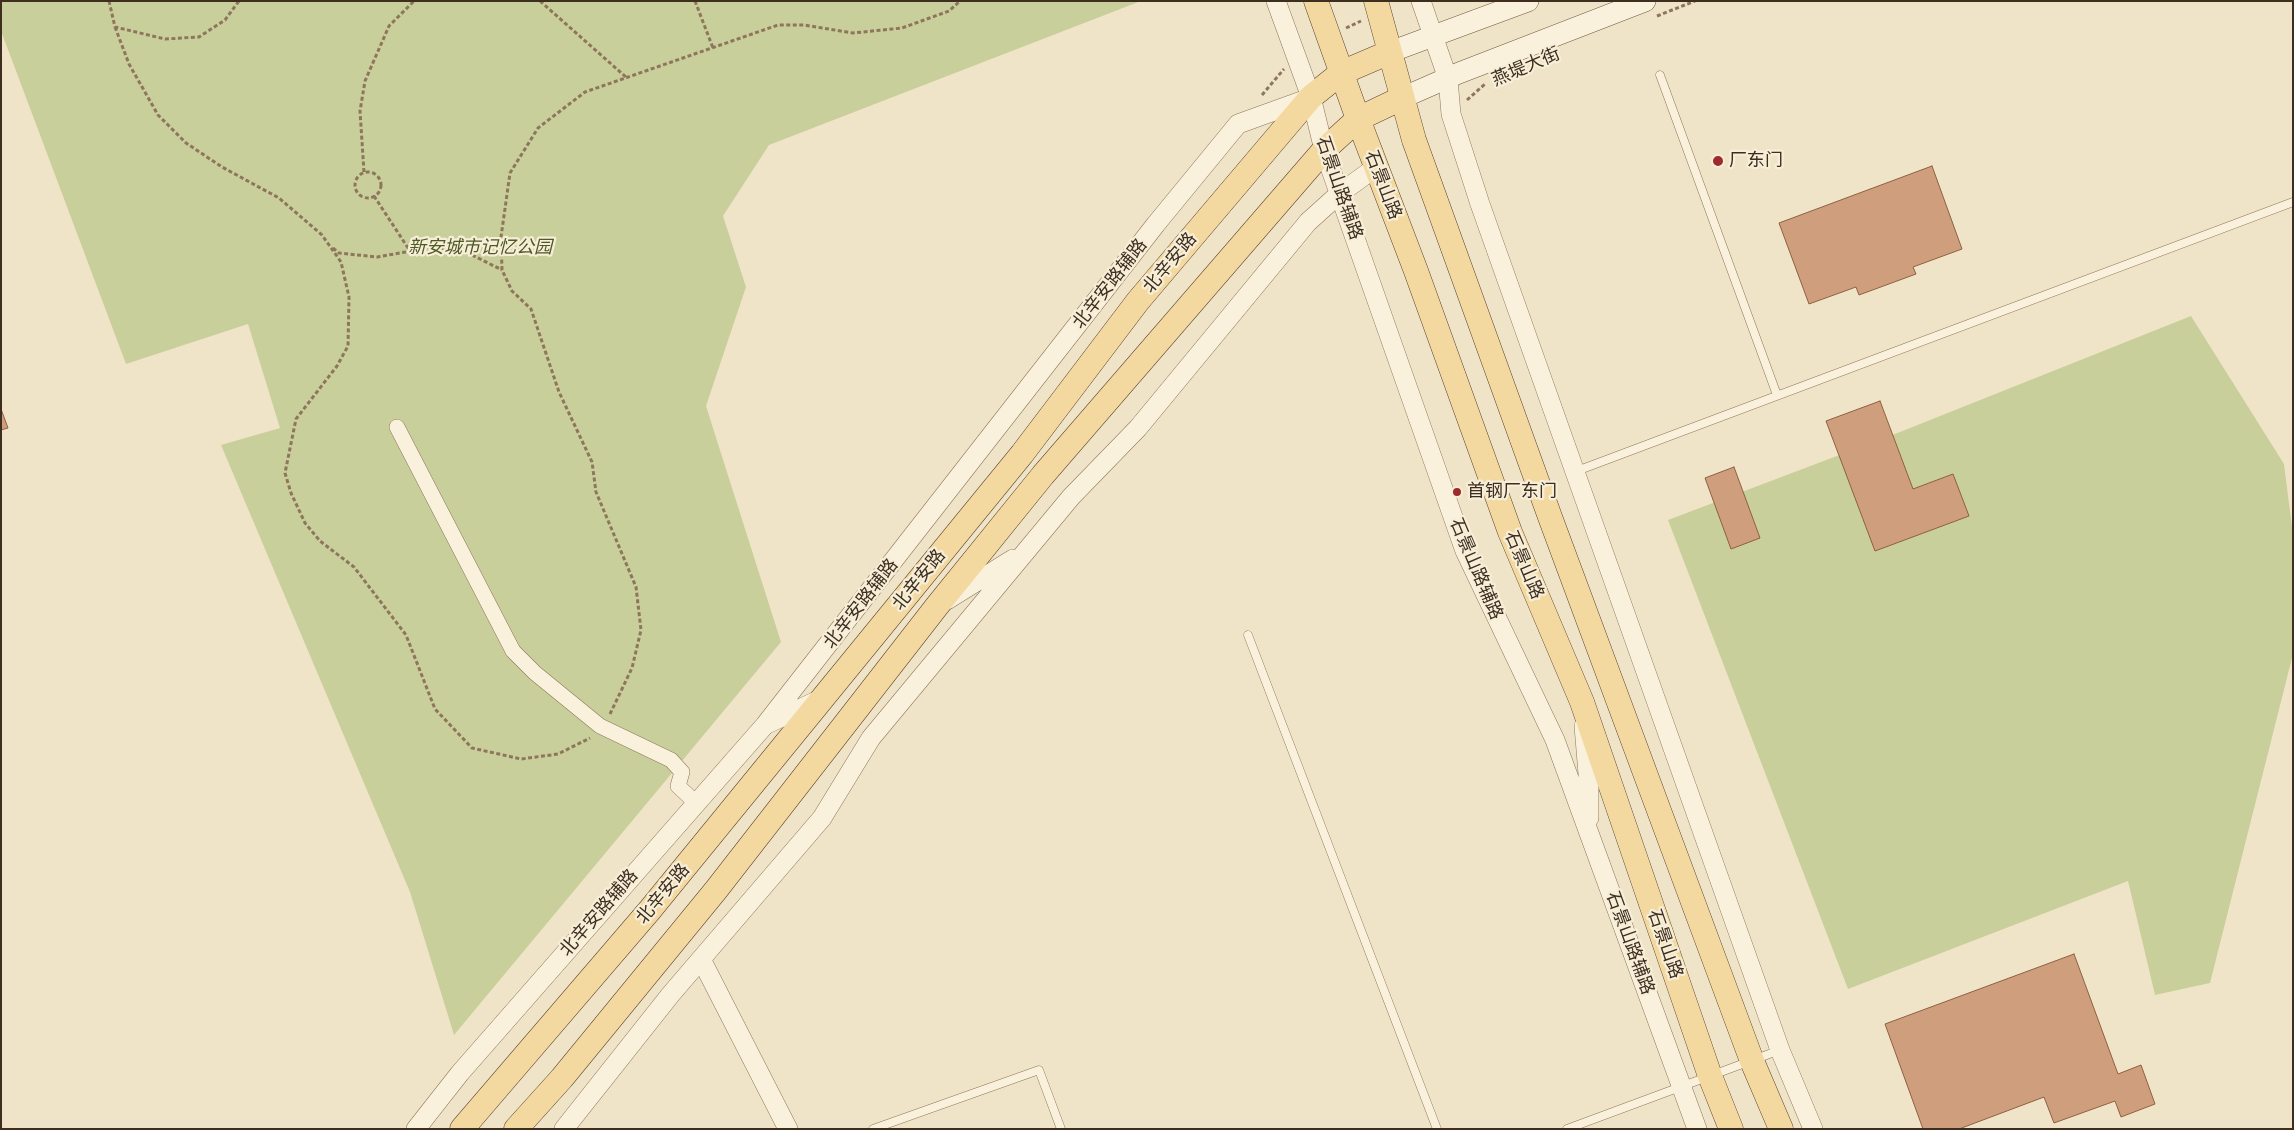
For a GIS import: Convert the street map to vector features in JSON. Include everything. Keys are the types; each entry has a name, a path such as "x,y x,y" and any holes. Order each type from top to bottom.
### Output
{"main road":[{"name":"石景山路","path":"1316,1 1376,168 1416,270 1510,532 1582,702 1710,1076 1731,1129"},
{"path":"1376,1 1414,140 1550,517 1752,1061 1782,1129"},
{"path":"1390,52 1528,1"},
{"name":"燕堤大街","path":"1402,98 1448,79 1647,10"},
{"name":"北辛安路","path":"462,1129 649,911 1022,454 1138,301 1311,97 1341,73 1390,52"},
{"name":"北辛安路","path":"516,1129 562,1078 716,890 937,606 1044,476 1324,150 1358,119 1402,98"}],"street":[{"name":"石景山路辅路","path":"1276,1 1311,97 1324,150 1339,194 1464,551 1555,740 1697,1129"},
{"path":"1421,1 1448,79 1451,114 1480,204 1780,1050 1813,1129"},
{"name":"北辛安路辅路","path":"416,1129 466,1066 695,802 765,725 1156,224 1238,124 1311,97"},
{"path":"564,1129 702,959 822,818 871,738 1071,497 1138,428 1308,222 1339,194 1376,168"},
{"path":"397,427 513,651 535,673 600,726 672,760 682,772 678,786 695,802"},
{"path":"937,606 1027,550"},
{"path":"765,725 822,698"},
{"path":"1582,702 1589,786 1589,832"},
{"path":"702,959 788,1129"}],"lane":[{"path":"1660,76 1777,395"},
{"path":"1574,472 2293,202"},
{"path":"1248,635 1437,1129"},
{"path":"1566,1129 1780,1050"},
{"path":"873,1129 1040,1070 1061,1129"}],"path":[{"path":"108,1 115,27 129,64 158,116 186,143 222,167 279,198 322,235 341,262 349,298 348,346 337,366 296,419 285,473 305,523 320,541 354,567 406,635 435,709 472,748 521,759 558,754 588,740 613,710 632,668 641,630 636,587 596,492 592,462 559,392 531,308 512,291 502,270 501,237 510,173 538,128 584,92 778,25 804,24 853,32 902,28 949,11 960,1"},
{"path":"115,27 165,38 199,37 225,20 239,1"},
{"path":"364,172 360,111 365,81 389,26 414,1"},
{"path":"540,1 627,78"},
{"path":"695,1 713,48"},
{"path":"1647,10 1695,1"},
{"name":"燕堤大街","path":"1451,114 1492,79"},
{"path":"364,172 374,173 380,181 378,193 374,196 368,198 362,196 355,187 358,176 364,172"},
{"path":"374,196 410,251"},
{"path":"327,243 339,253 377,256 434,247 468,253 502,270"}],"green space":[{"name":"新安城市记忆公园","path":"1,1 1141,1 769,145 723,216 746,287 706,406 781,642 454,1035 410,892 221,445 280,428 248,324 126,364 1,31"},
{"path":"2191,316 2284,464 2293,535 2293,654 2210,983 2155,995 2128,881 1848,989 1668,520 1900,432"}],"building":[{"path":"1932,166 1962,249 1913,267 1916,274 1859,295 1856,287 1809,304 1779,223"},
{"path":"1880,401 1913,489 1953,474 1969,516 1875,551 1826,421"},
{"path":"1,409 8,428 1,430"},
{"path":"1734,467 1760,538 1731,549 1705,478"},
{"path":"2074,954 2118,1074 2141,1065 2155,1104 2121,1117 2115,1101 2054,1123 2044,1097 1959,1129 1923,1129 1885,1024"}],"place":[{"name":"厂东门","path":"1718,161"},
{"name":"首钢厂东门","path":"1457,492"}]}
